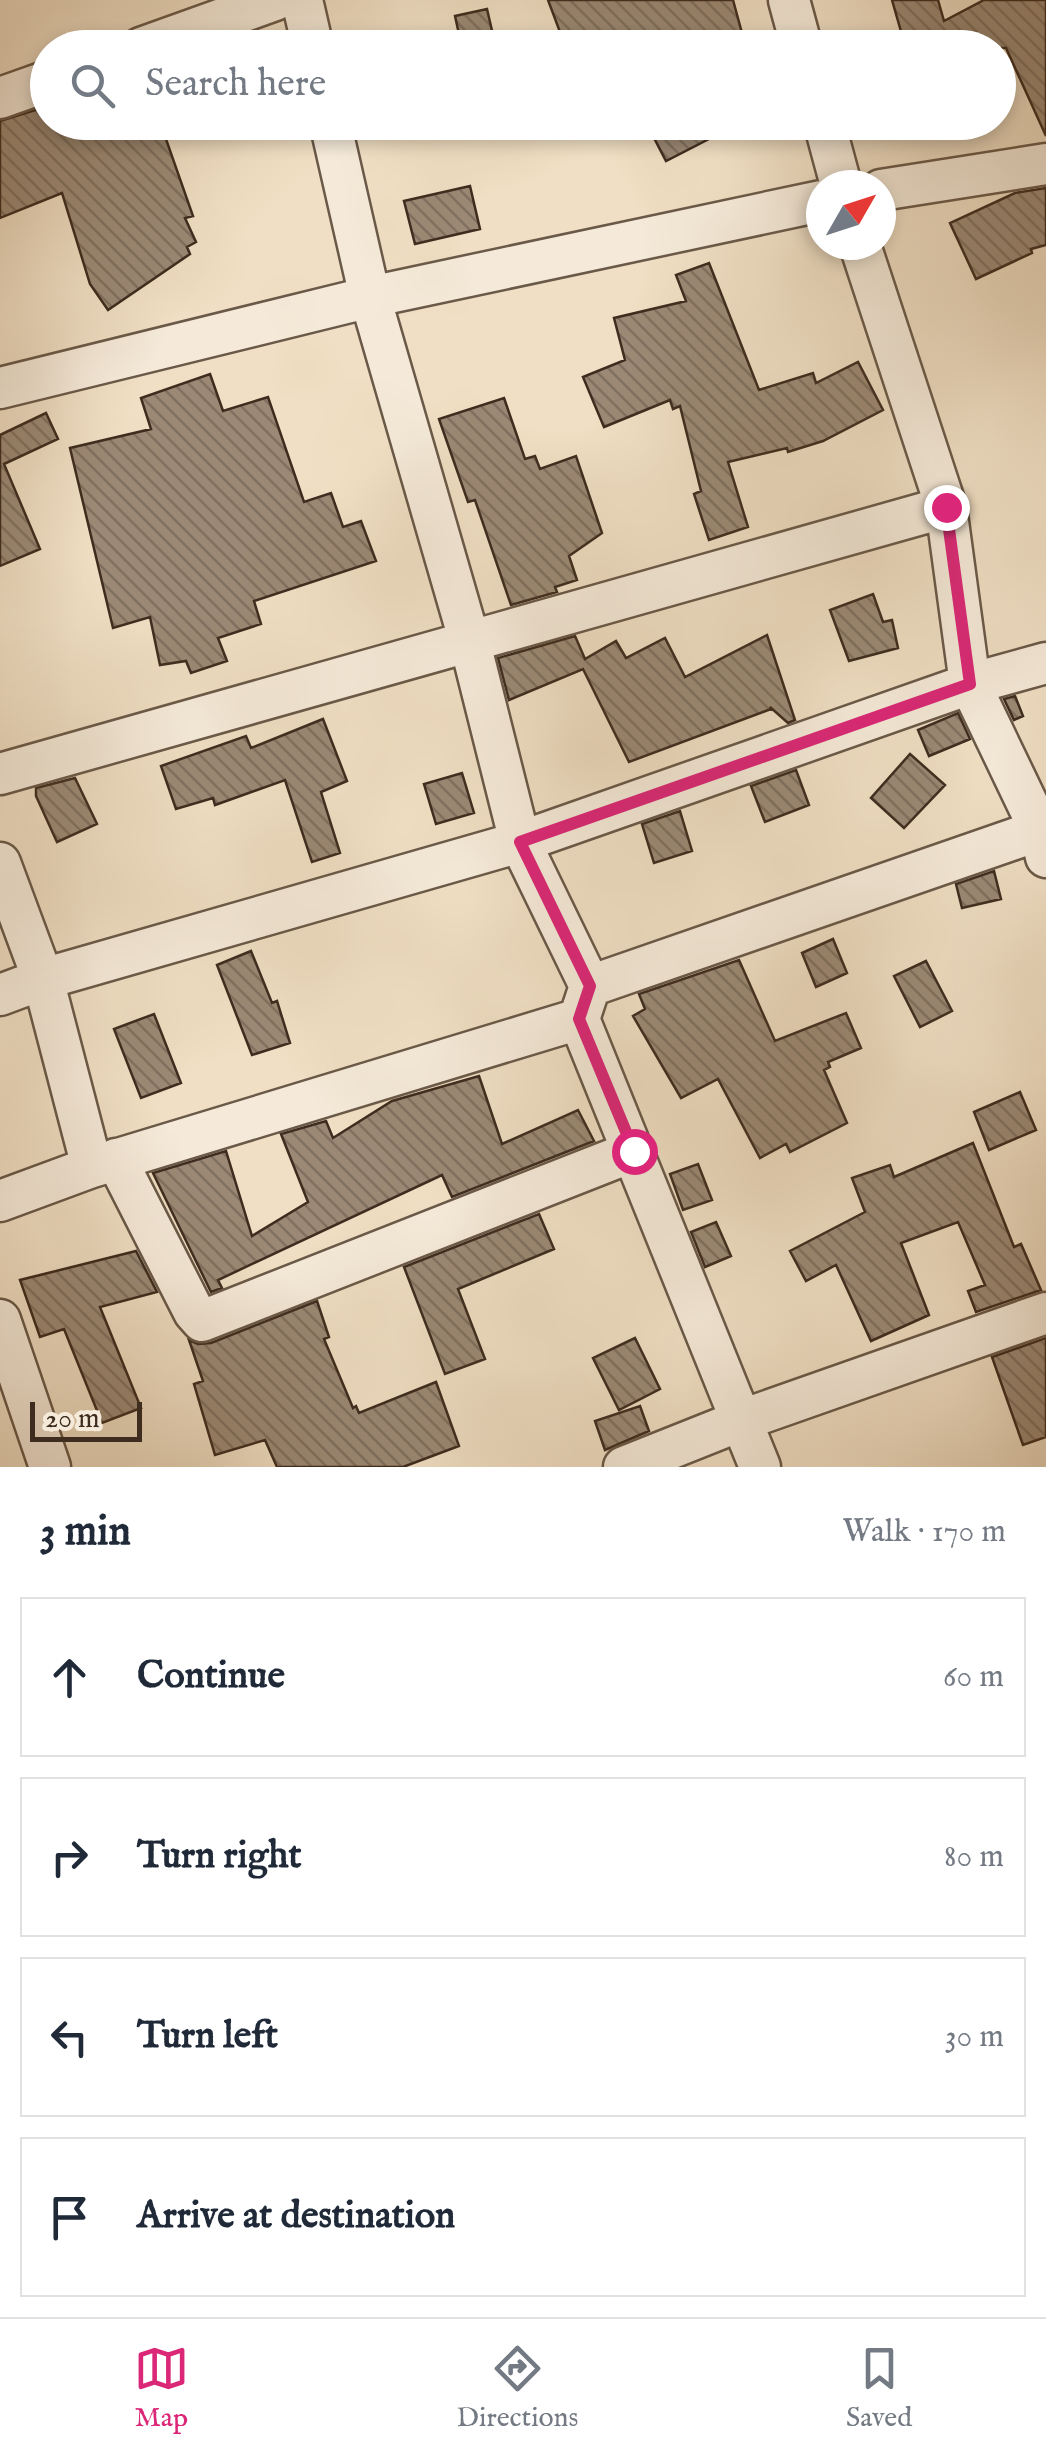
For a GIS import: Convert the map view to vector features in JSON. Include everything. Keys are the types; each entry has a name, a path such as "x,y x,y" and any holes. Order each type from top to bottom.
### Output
{"street":[{"path":"192,30 276,0"},
{"path":"302,0 309,30"},
{"path":"789,0 797,30"},
{"path":"0,98 30,87"},
{"path":"334,140 370,298 469,639 520,842 584,1003 634,1151 760,1467"},
{"path":"829,140 837,170"},
{"path":"896,188 1046,164"},
{"path":"0,388 370,298 806,204"},
{"path":"0,1201 1043,844 970,684 946,507 865,260"},
{"path":"0,774 946,507"},
{"path":"0,995 43,979 520,842 970,684 1046,663"},
{"path":"0,863 104,1163 202,1321 634,1151"},
{"path":"624,1467 742,1420 1046,1313"},
{"path":"0,1320 50,1467"}],"building":[{"path":"548,0 733,0 741,30 559,30"},
{"path":"892,0 938,0 944,21 984,0 1046,0 1046,136 1016,70 1016,30 901,30"},
{"path":"487,9 492,30 458,30 455,16"},
{"path":"30,112 30,140 166,140 193,216 185,218 196,242 187,247 190,254 108,310 90,284 62,193 0,218 0,121"},
{"path":"655,140 707,140 666,161"},
{"path":"470,186 480,229 415,244 404,201"},
{"path":"1046,188 1046,245 976,279 950,223 1015,193"},
{"path":"709,263 759,390 813,373 816,383 858,362 883,410 823,441 788,452 787,448 728,462 748,527 709,540 694,494 701,491 680,406 673,409 670,400 604,427 583,377 625,360 614,318 686,301 676,275"},
{"path":"210,374 223,411 268,397 304,502 331,493 343,527 361,521 376,561 254,601 261,624 218,638 227,661 191,673 186,661 160,665 150,617 113,628 70,448 151,429 141,398"},
{"path":"504,398 525,459 535,456 540,469 576,456 602,533 569,556 577,580 555,587 557,592 511,605 475,500 468,502 439,419"},
{"path":"46,413 58,439 4,464 40,549 0,566 0,435"},
{"path":"873,594 883,622 892,620 898,648 849,661 830,610"},
{"path":"767,635 795,720 788,723 770,707 629,762 583,669 509,700 498,658 575,636 585,659 616,641 626,658 665,638 685,677"},
{"path":"1015,696 1023,716 1014,720 1004,699"},
{"path":"958,713 970,739 929,756 918,730"},
{"path":"323,719 347,781 321,792 340,853 312,862 285,780 215,805 213,798 176,809 161,766 246,736 251,748"},
{"path":"910,754 945,785 904,828 871,798"},
{"path":"796,770 809,805 765,822 751,786"},
{"path":"462,773 474,813 436,824 424,784"},
{"path":"75,778 97,824 57,842 36,788"},
{"path":"680,811 692,851 654,863 642,824"},
{"path":"994,871 1001,899 962,908 956,884"},
{"path":"833,939 847,973 816,987 802,953"},
{"path":"251,951 272,1003 277,1001 290,1043 252,1055 217,965"},
{"path":"739,960 775,1041 846,1013 861,1048 828,1062 830,1067 824,1070 847,1123 790,1152 786,1144 760,1158 718,1079 681,1098 633,1016 645,1009 639,994"},
{"path":"926,961 952,1011 920,1027 894,976"},
{"path":"154,1014 181,1083 141,1098 114,1029"},
{"path":"479,1076 502,1144 578,1110 594,1141 452,1197 442,1175 218,1280 222,1288 211,1292 153,1173 226,1151 252,1236 308,1202 281,1134 326,1121 333,1138 392,1101"},
{"path":"1020,1092 1036,1130 989,1150 974,1112"},
{"path":"973,1143 1014,1247 1021,1244 1041,1290 976,1312 968,1291 985,1285 958,1222 901,1243 929,1315 871,1341 836,1265 806,1281 790,1251 865,1212 852,1178 890,1165 894,1177"},
{"path":"698,1164 712,1200 683,1210 670,1174"},
{"path":"539,1214 554,1249 458,1289 485,1359 445,1374 404,1267"},
{"path":"716,1222 731,1256 705,1267 691,1232"},
{"path":"136,1251 157,1292 100,1307 141,1408 102,1423 64,1329 40,1337 20,1280"},
{"path":"317,1301 329,1337 324,1339 353,1408 356,1406 359,1413 436,1382 459,1446 403,1467 277,1467 265,1440 215,1455 194,1384 203,1381 189,1340 211,1343"},
{"path":"635,1338 660,1389 619,1410 593,1358"},
{"path":"1046,1338 1046,1437 1023,1445 992,1357"},
{"path":"640,1406 649,1431 605,1450 595,1421"}],"route":[{"path":"634,1151 579,1019 590,986 520,842 970,684 946,507"}]}
